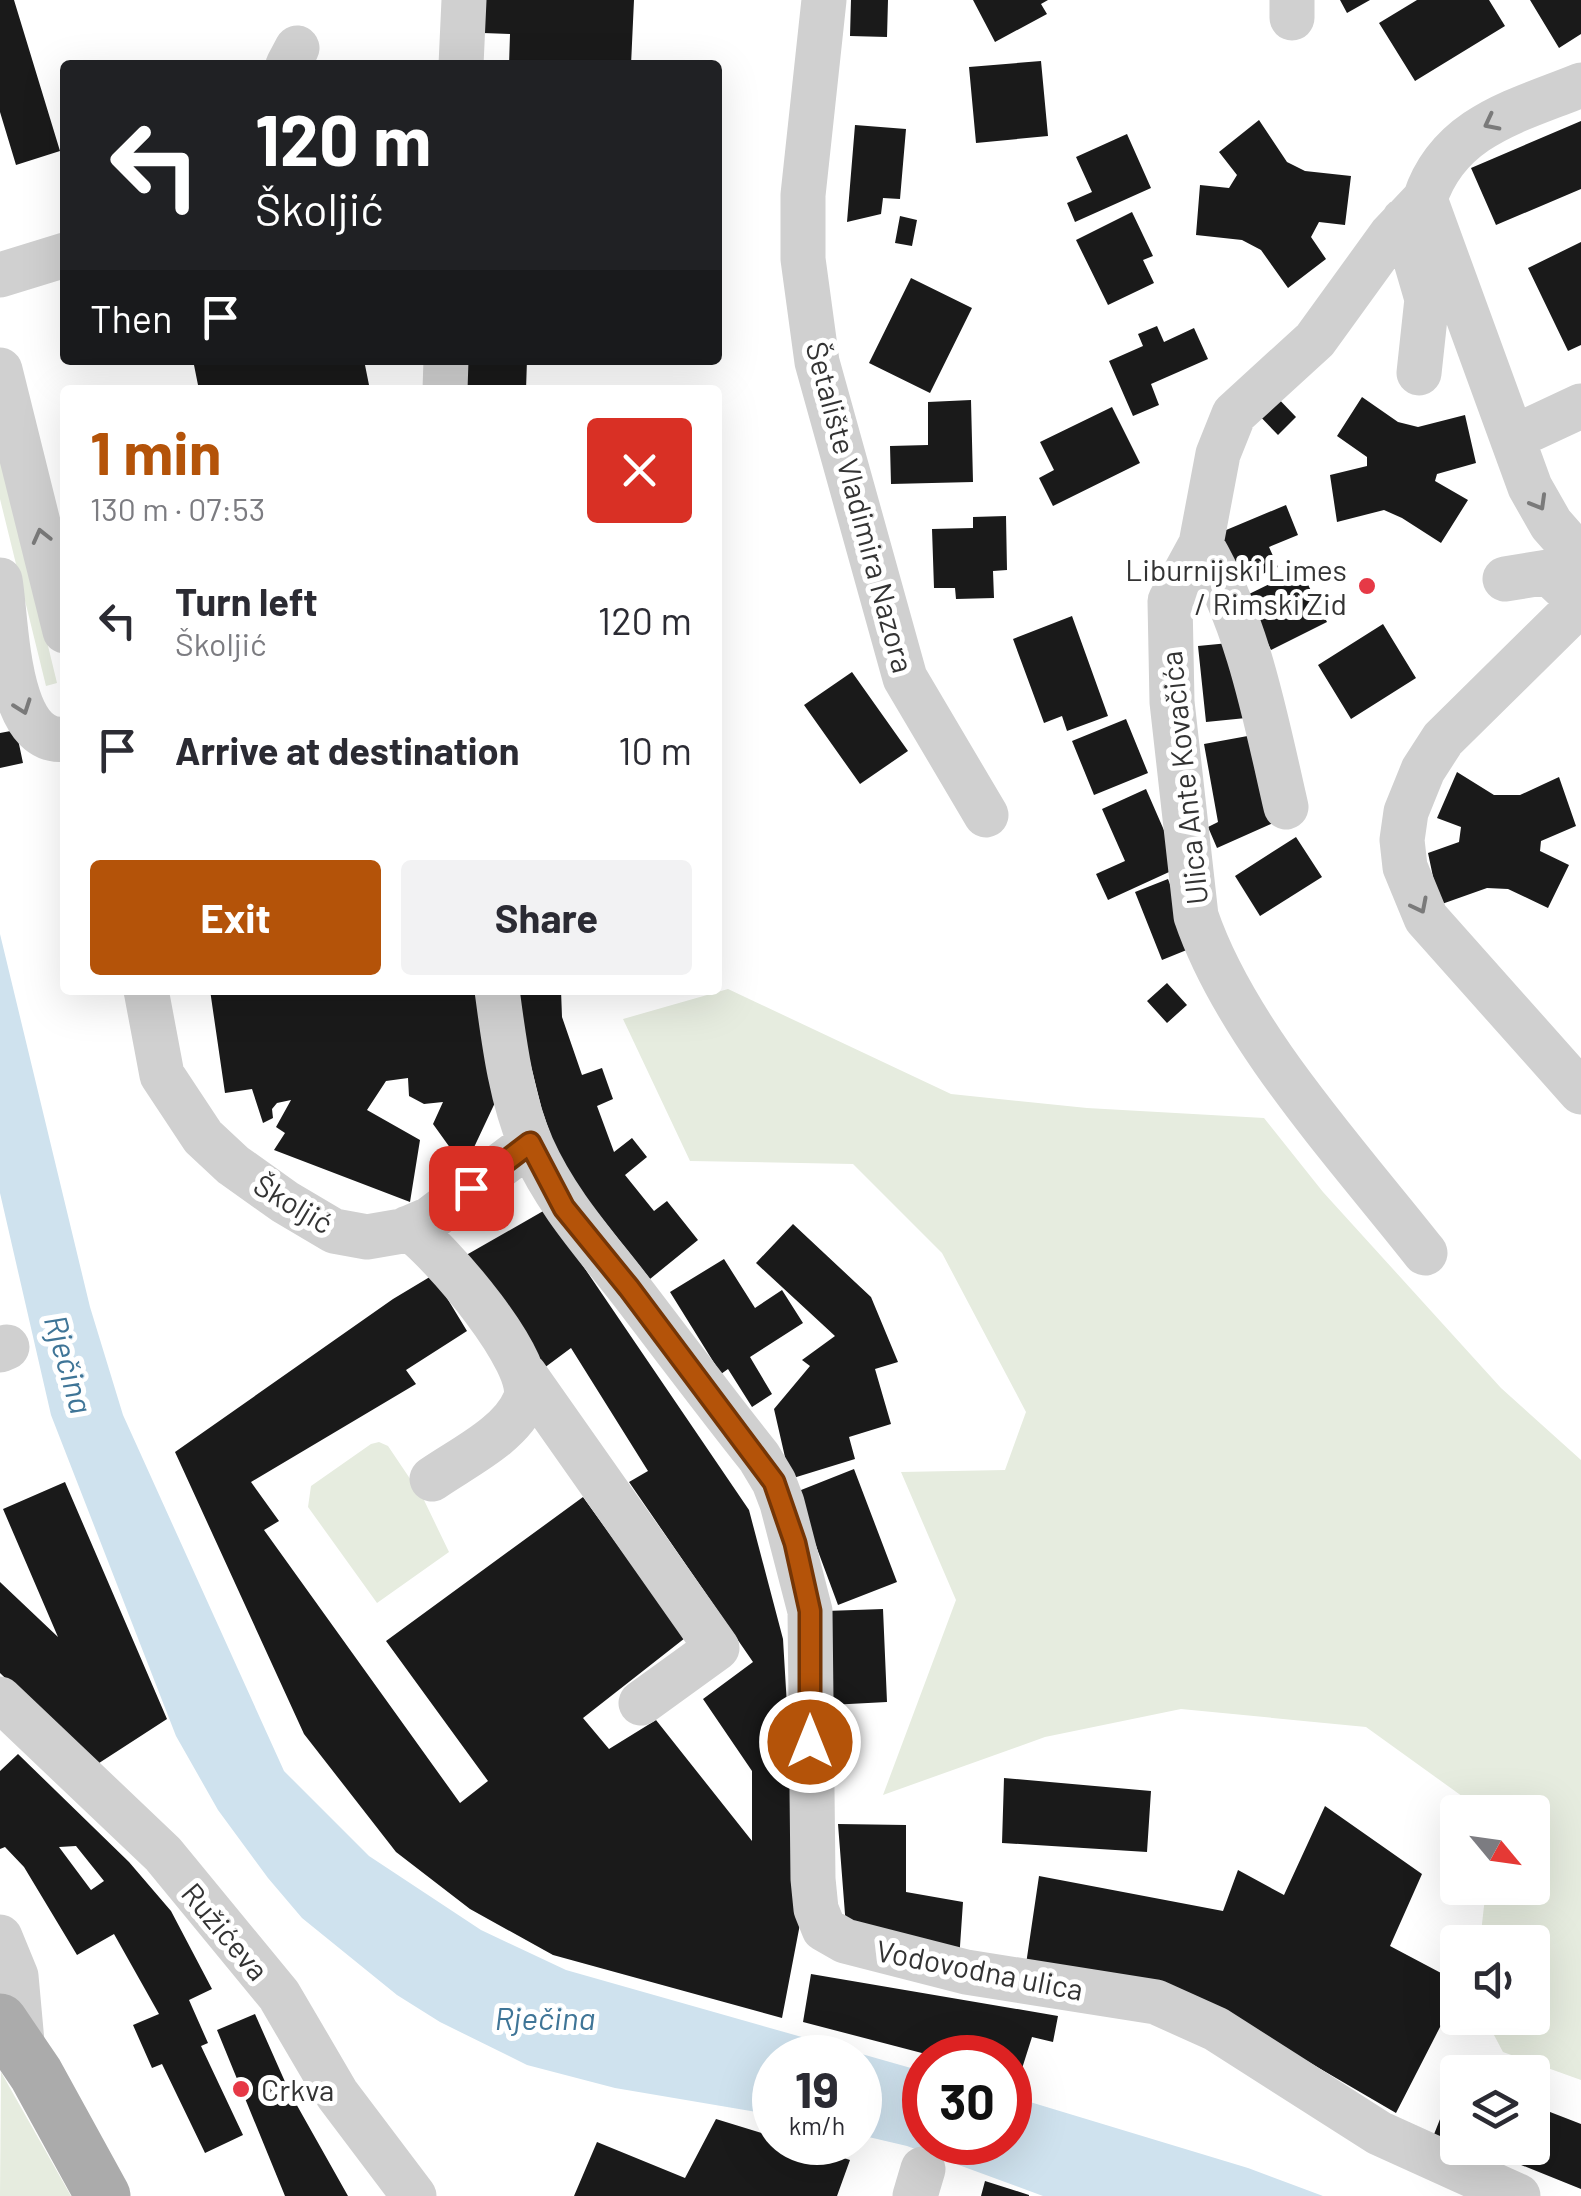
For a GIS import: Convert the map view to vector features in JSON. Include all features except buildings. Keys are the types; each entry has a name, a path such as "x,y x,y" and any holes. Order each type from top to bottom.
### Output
{"main road":[{"path":"11,2037 103,2196"}],"street":[{"path":"461,60 464,0"},
{"name":"Šetalište Vladimira Nazora","path":"824,0 803,195 803,259 817,362 905,678 986,816"},
{"name":"Ulica Ante Kovačića","path":"1425,1253 1276,1063 1219,971 1196,916 1172,702 1168,613 1176,588 1202,544 1218,454 1234,414 1316,340 1414,210 1448,153 1472,133 1581,85"},
{"path":"1414,210 1427,300 1419,373"},
{"path":"1414,210 1537,499 1551,524 1581,558"},
{"path":"0,275 60,257"},
{"path":"0,370 60,611"},
{"path":"1512,438 1581,406"},
{"path":"1202,544 1218,574 1257,676 1286,807"},
{"path":"1505,579 1548,572 1581,603 1443,739 1423,770 1406,812 1402,840 1405,867 1426,918 1581,1092"},
{"path":"0,580 19,704 34,730 60,740"},
{"name":"Školjić","path":"147,995 162,1075 203,1137 285,1202 334,1231 367,1237 430,1219 530,1143"},
{"name":"Vodovodna ulica","path":"498,995 513,1084 530,1143 564,1208 774,1482 795,1543 810,1611 813,1879 816,1909 824,1928 845,1941 872,1950 966,1972 1156,2002 1216,2029 1378,2133 1518,2196"},
{"path":"408,1228 454,1270 717,1648 641,1703"},
{"path":"432,1479 506,1427 526,1399 524,1375"},
{"name":"Ružićeva","path":"0,1699 163,1854 279,1995 337,2094 414,2196"},
{"path":"0,1937 16,1976 11,2037"}],"shaded area":[{"path":"0,447 57,683 46,686 0,499"},
{"path":"728,989 951,1094 1087,1108 1264,1118 1323,1192 1501,1388 1581,1460 1581,2080 1550,2069 1550,2055 1503,2052 1494,2035 1550,2035 1550,1925 1482,1925 1484,1905 1550,1905 1550,1795 1460,1795 1366,1727 1181,1709 1045,1737 883,1795 956,1600 901,1472 1005,1470 1026,1412 942,1253 853,1164 690,1161 623,1019 707,995 722,995 722,991"},
{"path":"379,1442 388,1446 423,1498 449,1552 377,1603 308,1507 311,1486"},
{"path":"1,2072 71,2196 0,2196"}],"water":[{"name":"Rječina","path":"0,934 90,1307 123,1415 284,1771 369,1856 481,1930 566,1970 795,2035 752,2035 752,2111 615,2088 527,2065 440,2022 397,1995 302,1918 268,1878 218,1810 176,1736 51,1415 0,1193"},
{"name":"Rječina","path":"882,2060 902,2065 902,2145 882,2140"},
{"name":"Rječina","path":"1032,2103 1248,2168 1323,2196 1043,2196 959,2165 1032,2165"}],"place":[{"name":"Liburnijski Limes / Rimski Zid","path":"1367,586"},
{"name":"Crkva","path":"241,2089"}],"route":[{"path":"471,1188 530,1143 564,1208 774,1482 795,1543 810,1611 810,1742"}]}
